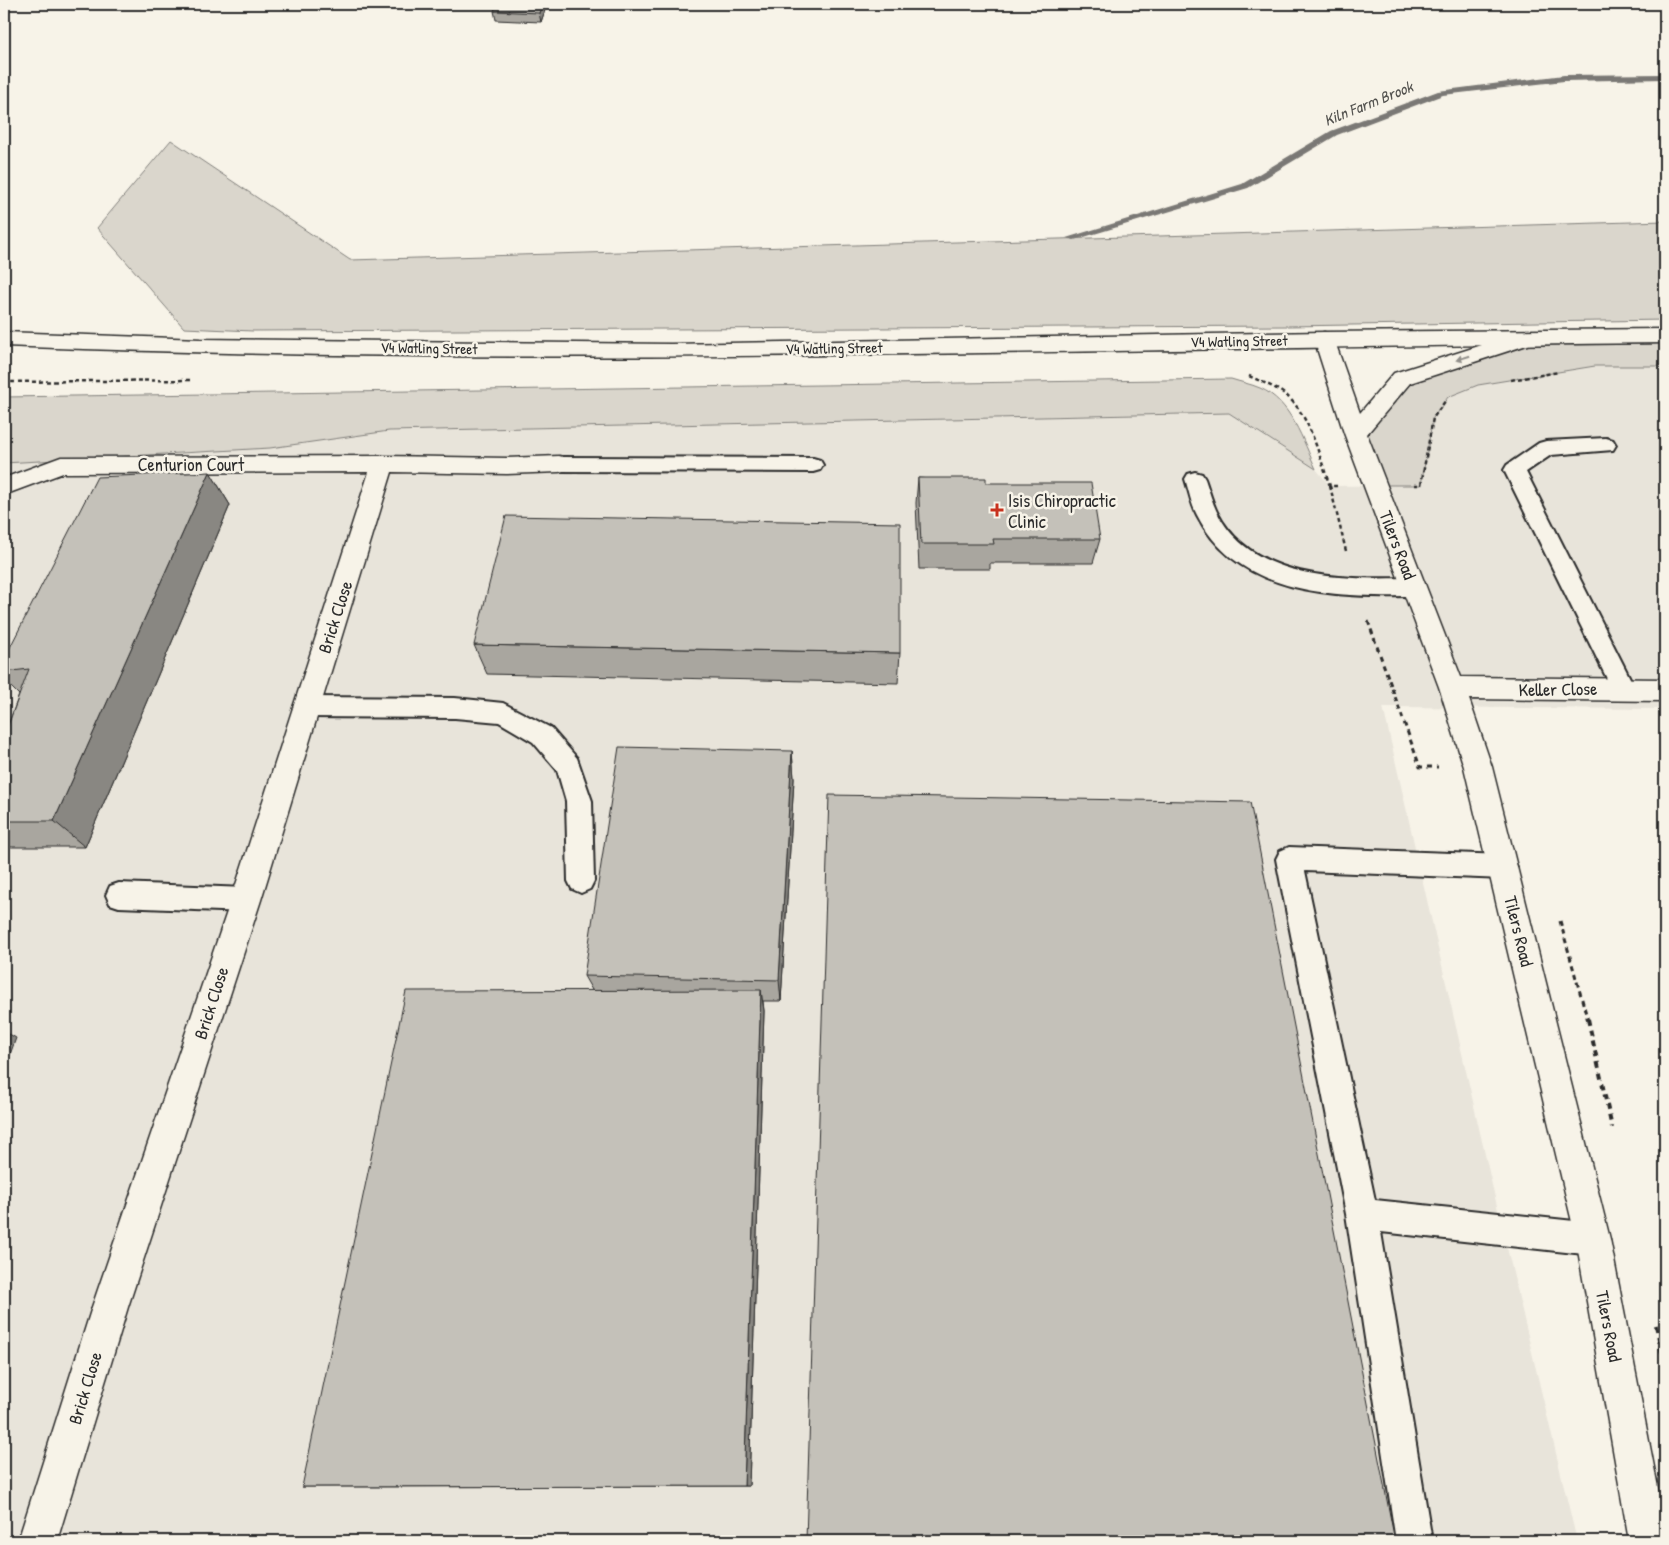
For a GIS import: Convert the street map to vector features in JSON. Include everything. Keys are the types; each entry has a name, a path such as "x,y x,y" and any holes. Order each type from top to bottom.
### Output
{"street":[{"name":"V4 Watling Street","path":"4,339 201,346 671,351 1324,339 1665,336"},
{"path":"1356,433 1402,378 1526,338"},
{"name":"Tilers Road","path":"1324,339 1375,485 1452,686 1478,768 1504,867 1593,1239 1649,1541"},
{"name":"Centurion Court","path":"4,487 61,464 507,466 559,464"},
{"name":"Brick Close","path":"37,1541 110,1306 246,900 383,464"},
{"name":"Keller Close","path":"1452,686 1498,691 1623,688 1665,690"}],"lane":[{"path":"1606,445 1546,448 1514,470 1623,688"},
{"path":"559,464 813,465"},
{"path":"1195,479 1209,519 1230,543 1269,572 1310,584 1356,588 1414,588"},
{"path":"306,707 455,708 503,713 542,735 568,765 579,802 581,881"},
{"path":"1414,1541 1386,1350 1362,1214 1288,859 1504,867"},
{"path":"119,895 246,900"},
{"path":"1362,1214 1593,1239"}],"path":[{"path":"1507,380 1566,371"},
{"path":"1247,375 1277,388 1293,401 1303,418 1330,486 1356,588 1420,767 1478,768"},
{"path":"1330,486 1421,485 1433,418 1448,397"}],"shaded area":[{"path":"171,140 350,260 1665,221 1665,320 1289,326 253,331 184,328 97,228"},
{"path":"1665,336 1665,366 1595,366 1478,385 1448,397 1433,418 1421,485 1375,485 1355,433 1402,378 1526,338"},
{"path":"1595,366 1665,366 1665,709 1383,707 1492,1185 1577,1541 4,1541 4,417 389,431 1229,413 1316,469 1330,486 1421,485 1433,418 1448,397 1478,385"},
{"path":"1231,379 1260,388 1280,402 1301,434 1316,469 1229,413 389,431 270,448 4,463 4,397"}],"building":[{"path":"497,4 542,4 539,13 494,11"},
{"path":"210,472 54,821 4,821 4,736 29,669 4,672 4,659 97,477"},
{"path":"918,478 986,478 986,483 1091,483 1100,539 993,539 994,544 921,544"},
{"path":"506,516 900,523 900,653 474,645"},
{"path":"619,747 792,751 779,980 584,976"},
{"path":"829,795 1250,802 1395,1541 806,1541"},
{"path":"761,990 744,1486 302,1487 406,991"}],"waterway":[{"name":"Kiln Farm Brook","path":"1071,238 1245,186 1334,133 1441,93 1564,78 1665,76"}],"place":[{"name":"Isis Chiropractic Clinic","path":"997,510"}]}
